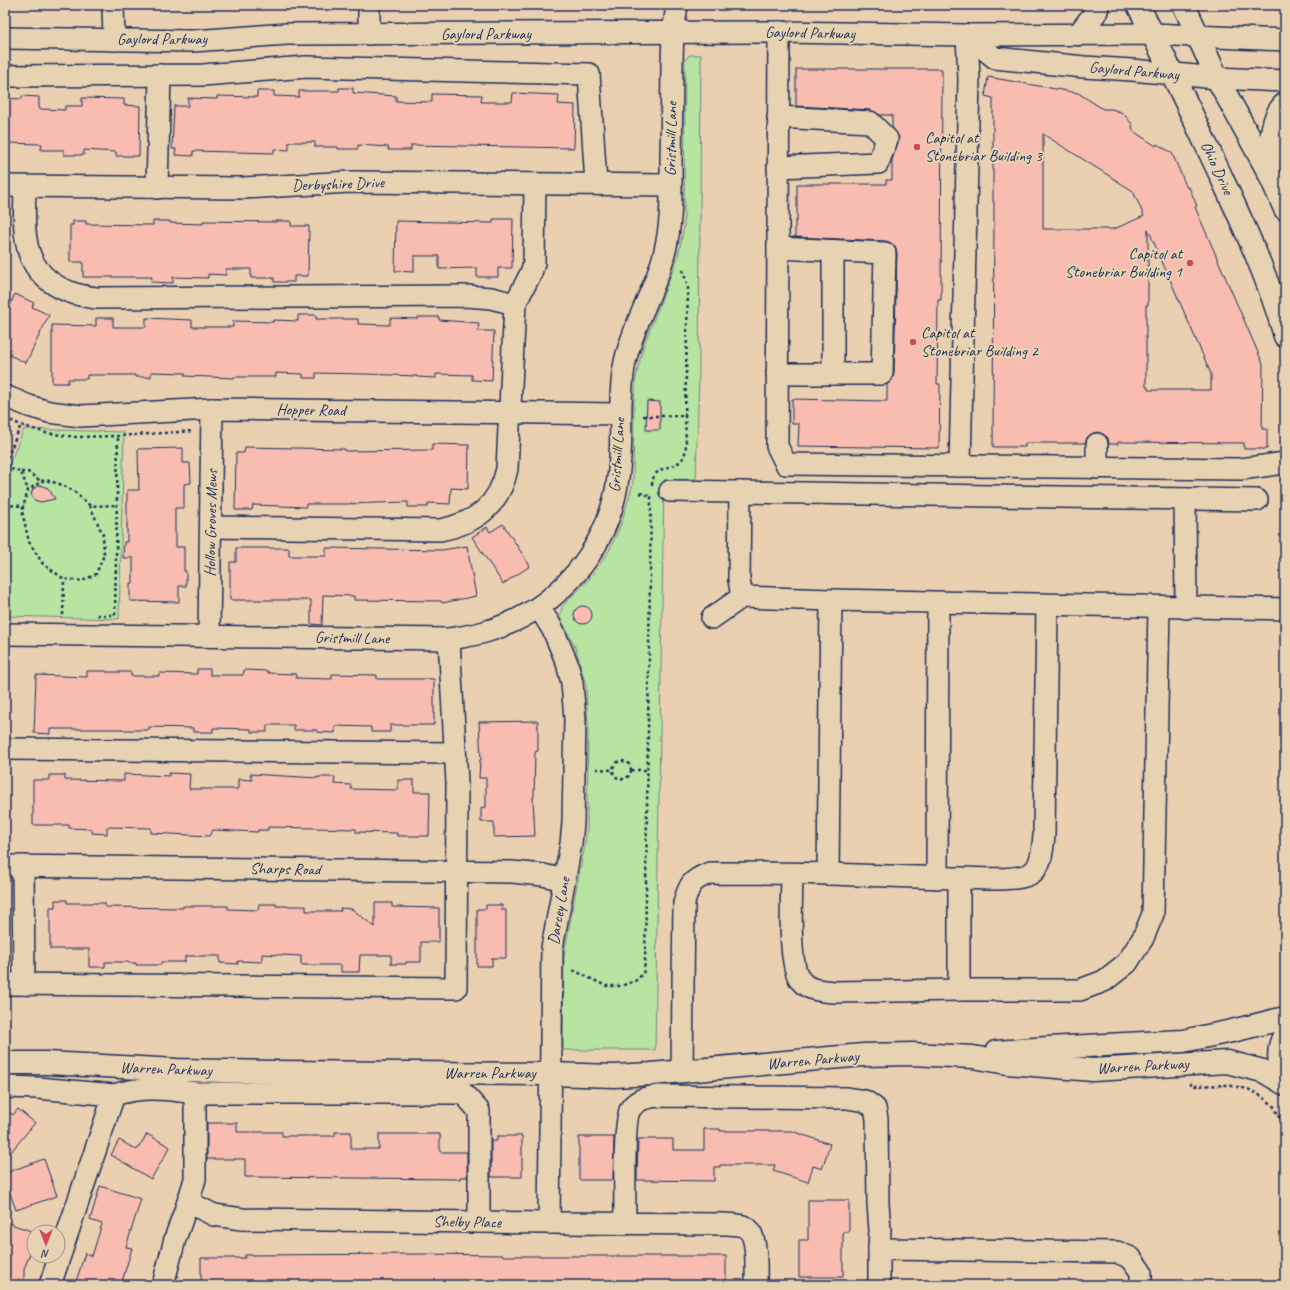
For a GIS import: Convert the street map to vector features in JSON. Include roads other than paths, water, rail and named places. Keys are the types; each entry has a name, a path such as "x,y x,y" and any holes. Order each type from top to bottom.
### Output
{"main road":[{"path":"1079,34 1096,12 1098,5"},
{"name":"Ohio Drive","path":"1138,5 1245,229 1277,308 1285,336"},
{"path":"1184,5 1217,78 1269,173 1285,209"},
{"path":"1269,173 1272,131 1281,107 1285,104"},
{"name":"Warren Parkway","path":"973,1057 991,1052 1183,1040 1232,1031 1285,1018"},
{"path":"1285,1034 1279,1053 1280,1069 1285,1080"},
{"name":"Warren Parkway","path":"5,1062 177,1070 614,1076 863,1055 912,1054 973,1057 1007,1063 1093,1070 1227,1062 1263,1071 1285,1084"}],"street":[{"path":"113,5 114,40"},
{"path":"369,5 369,34"},
{"name":"Gristmill Lane","path":"5,634 449,639 493,630 517,620 539,607 560,591 581,568 595,546 605,527 612,508 618,477 622,381 626,360 662,263 667,243 670,222 673,33 677,5"},
{"path":"778,32 777,446 786,464 1242,469 1285,463"},
{"name":"Gaylord Parkway","path":"5,38 193,41 286,34 778,32 967,35 1152,34 1285,40"},
{"path":"960,466 969,79 967,35"},
{"name":"Gaylord Parkway","path":"967,35 995,58 1217,78 1285,81"},
{"path":"5,76 203,75 306,67 590,74 596,184"},
{"path":"157,188 160,75"},
{"path":"778,117 870,122 886,139 878,162 778,167"},
{"name":"Derbyshire Drive","path":"15,186 251,188 350,182 671,185"},
{"path":"211,527 429,530 463,524 484,510 497,496 507,469 508,413 515,304 531,273 534,263 535,184"},
{"path":"15,186 30,257 40,271 53,284 63,290 82,296 96,298 467,296 491,298 515,304"},
{"path":"777,374 882,374 885,253 778,248"},
{"path":"833,251 833,374"},
{"name":"Hopper Road","path":"5,396 49,412 81,416 212,409 620,414"},
{"name":"Hollow Groves Mews","path":"209,636 212,409"},
{"path":"1097,444 1097,468"},
{"path":"740,492 739,580 742,597"},
{"path":"661,493 740,492 1257,500"},
{"path":"1185,498 1186,608"},
{"path":"712,618 742,597 1159,608 1285,609"},
{"path":"828,874 831,600"},
{"path":"937,878 938,603"},
{"path":"682,1071 684,903 688,890 696,878 710,873 828,874 937,878 1001,878 1019,877 1032,874 1039,864 1044,835 1047,605"},
{"name":"Darcey Lane","path":"539,607 553,630 564,653 572,683 574,703 573,823 571,844 552,948 550,1011 549,1223"},
{"path":"792,874 792,949 795,966 800,981 815,990 835,992 1080,990 1104,981 1127,963 1143,938 1153,914 1159,608"},
{"path":"14,866 14,984 456,988 457,783 449,639"},
{"path":"5,749 455,753"},
{"name":"Sharps Road","path":"14,866 457,871 528,873 564,880"},
{"path":"959,878 959,990"},
{"path":"5,1087 38,1088 114,1095 131,1090 156,1088 195,1093 463,1093 479,1111 479,1222"},
{"path":"163,1285 175,1239 195,1179 195,1093"},
{"path":"50,1285 114,1095"},
{"path":"625,1224 626,1127 630,1109 640,1099 658,1096 847,1098 865,1101 874,1108 877,1119 878,1204 880,1230 879,1285"},
{"name":"Shelby Place","path":"188,1202 214,1215 242,1219 726,1224 744,1226 748,1229 754,1242 756,1257 756,1285"},
{"path":"879,1249 1117,1252 1131,1258 1141,1272 1141,1285"}],"place":[{"name":"Capitol at Stonebriar Building 3","path":"917,147"},
{"name":"Capitol at Stonebriar Building 1","path":"1190,263"},
{"name":"Capitol at Stonebriar Building 2","path":"913,342"}]}
